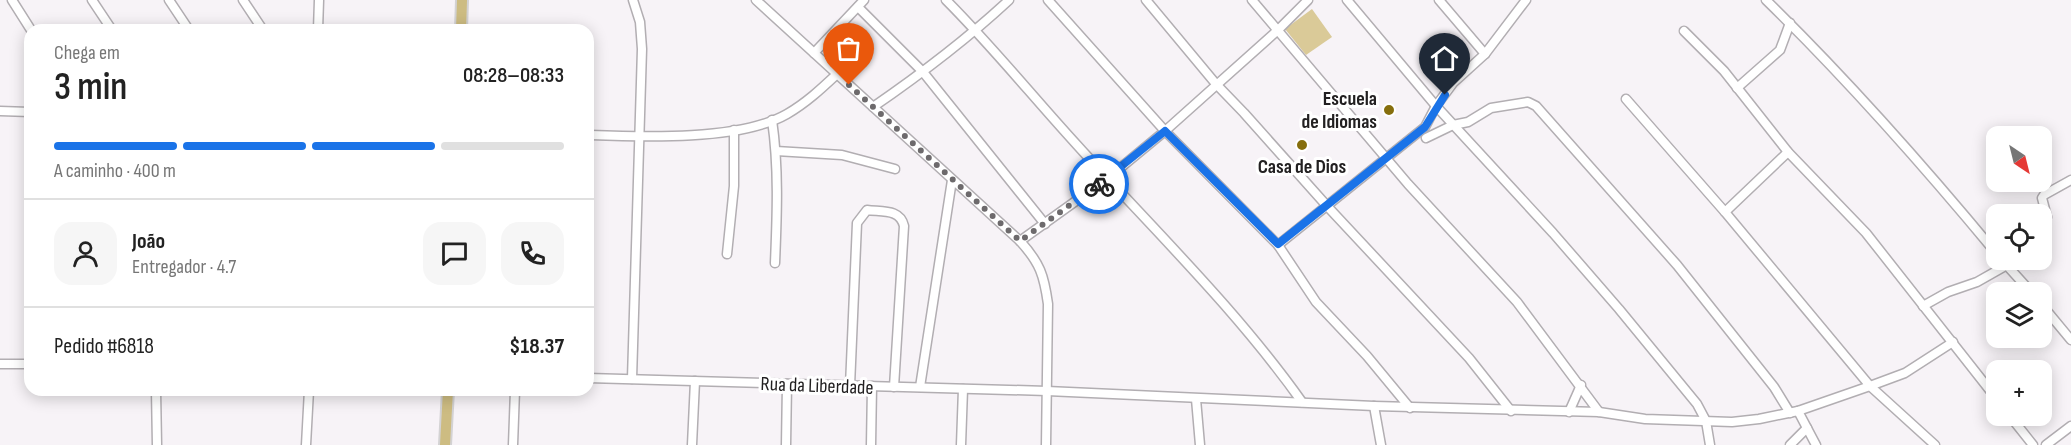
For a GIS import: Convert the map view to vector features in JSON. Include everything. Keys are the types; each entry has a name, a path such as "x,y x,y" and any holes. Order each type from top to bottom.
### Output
{"main road":[{"path":"461,24 462,0"},
{"path":"445,445 448,396"}],"street":[{"path":"12,0 27,24"},
{"path":"92,0 108,24"},
{"path":"169,0 185,24"},
{"path":"243,0 259,24"},
{"path":"318,24 319,0"},
{"path":"632,379 642,49 640,22 633,0"},
{"path":"756,0 1020,241 1038,264 1046,284 1048,304 1046,445"},
{"path":"946,0 976,30 1271,358 1302,402"},
{"path":"873,107 923,72 976,30 1009,0"},
{"path":"1048,0 1165,131 1278,244 1316,302 1367,356 1410,408"},
{"path":"1146,0 1216,84 1470,358 1511,411"},
{"path":"1252,0 1449,231 1517,302 1599,412"},
{"path":"1020,241 1108,178 1165,131 1308,0"},
{"path":"1347,0 1436,106 1553,233 1696,404 1706,422 1710,445"},
{"path":"1439,0 1485,54"},
{"path":"1278,244 1425,127 1436,106 1453,83 1485,54 1526,0"},
{"path":"1766,0 1926,168 1986,241"},
{"path":"814,53 861,4 923,72 1045,224"},
{"path":"1737,88 1780,50 1790,23"},
{"path":"1684,31 1724,71 1788,152 1866,233 1986,385"},
{"path":"594,135 639,137 734,130 785,115 810,99 837,74"},
{"path":"1626,99 1725,212 1870,386 1935,445"},
{"path":"1426,138 1453,125 1468,122 1491,108 1528,102 1536,105 1677,265 1807,428 1816,445"},
{"path":"0,111 24,112"},
{"path":"772,120 776,151 775,263"},
{"path":"727,254 734,186 734,130"},
{"path":"776,151 842,155 895,169"},
{"path":"1725,212 1788,152"},
{"path":"920,387 952,180"},
{"path":"2044,204 2042,198 2044,195 2071,180"},
{"path":"850,386 857,223 867,210 896,213 902,219 904,226 894,387"},
{"path":"1923,306 1948,292 1977,282 1992,270"},
{"path":"2012,270 2022,282"},
{"path":"2052,317 2071,340"},
{"name":"Rua da Liberdade","path":"594,378 963,388 1410,408 1599,412 1645,419 1732,422 1759,420 1794,412 1870,386 1905,373 1953,342"},
{"path":"0,364 24,364"},
{"path":"692,445 695,381"},
{"path":"786,445 788,384"},
{"path":"1569,412 1581,385"},
{"path":"871,445 872,386"},
{"path":"961,445 963,388"},
{"path":"156,396 157,445"},
{"path":"306,445 309,396"},
{"path":"513,445 515,396"},
{"path":"1196,399 1200,445"},
{"path":"1374,406 1381,445"},
{"path":"2018,426 2033,445"},
{"path":"2046,445 2071,426"},
{"path":"1790,445 1807,428"}],"shaded area":[{"path":"1312,9 1332,37 1306,55 1285,29"}],"way so far":[{"path":"849,85 1020,241 1099,184"}],"place":[{"name":"Escuela de Idiomas","path":"1389,110"},
{"name":"Casa de Dios","path":"1302,145"}],"route":[{"path":"1099,184 1165,131 1278,244 1405,145 1425,127 1436,106 1445,95"}]}
